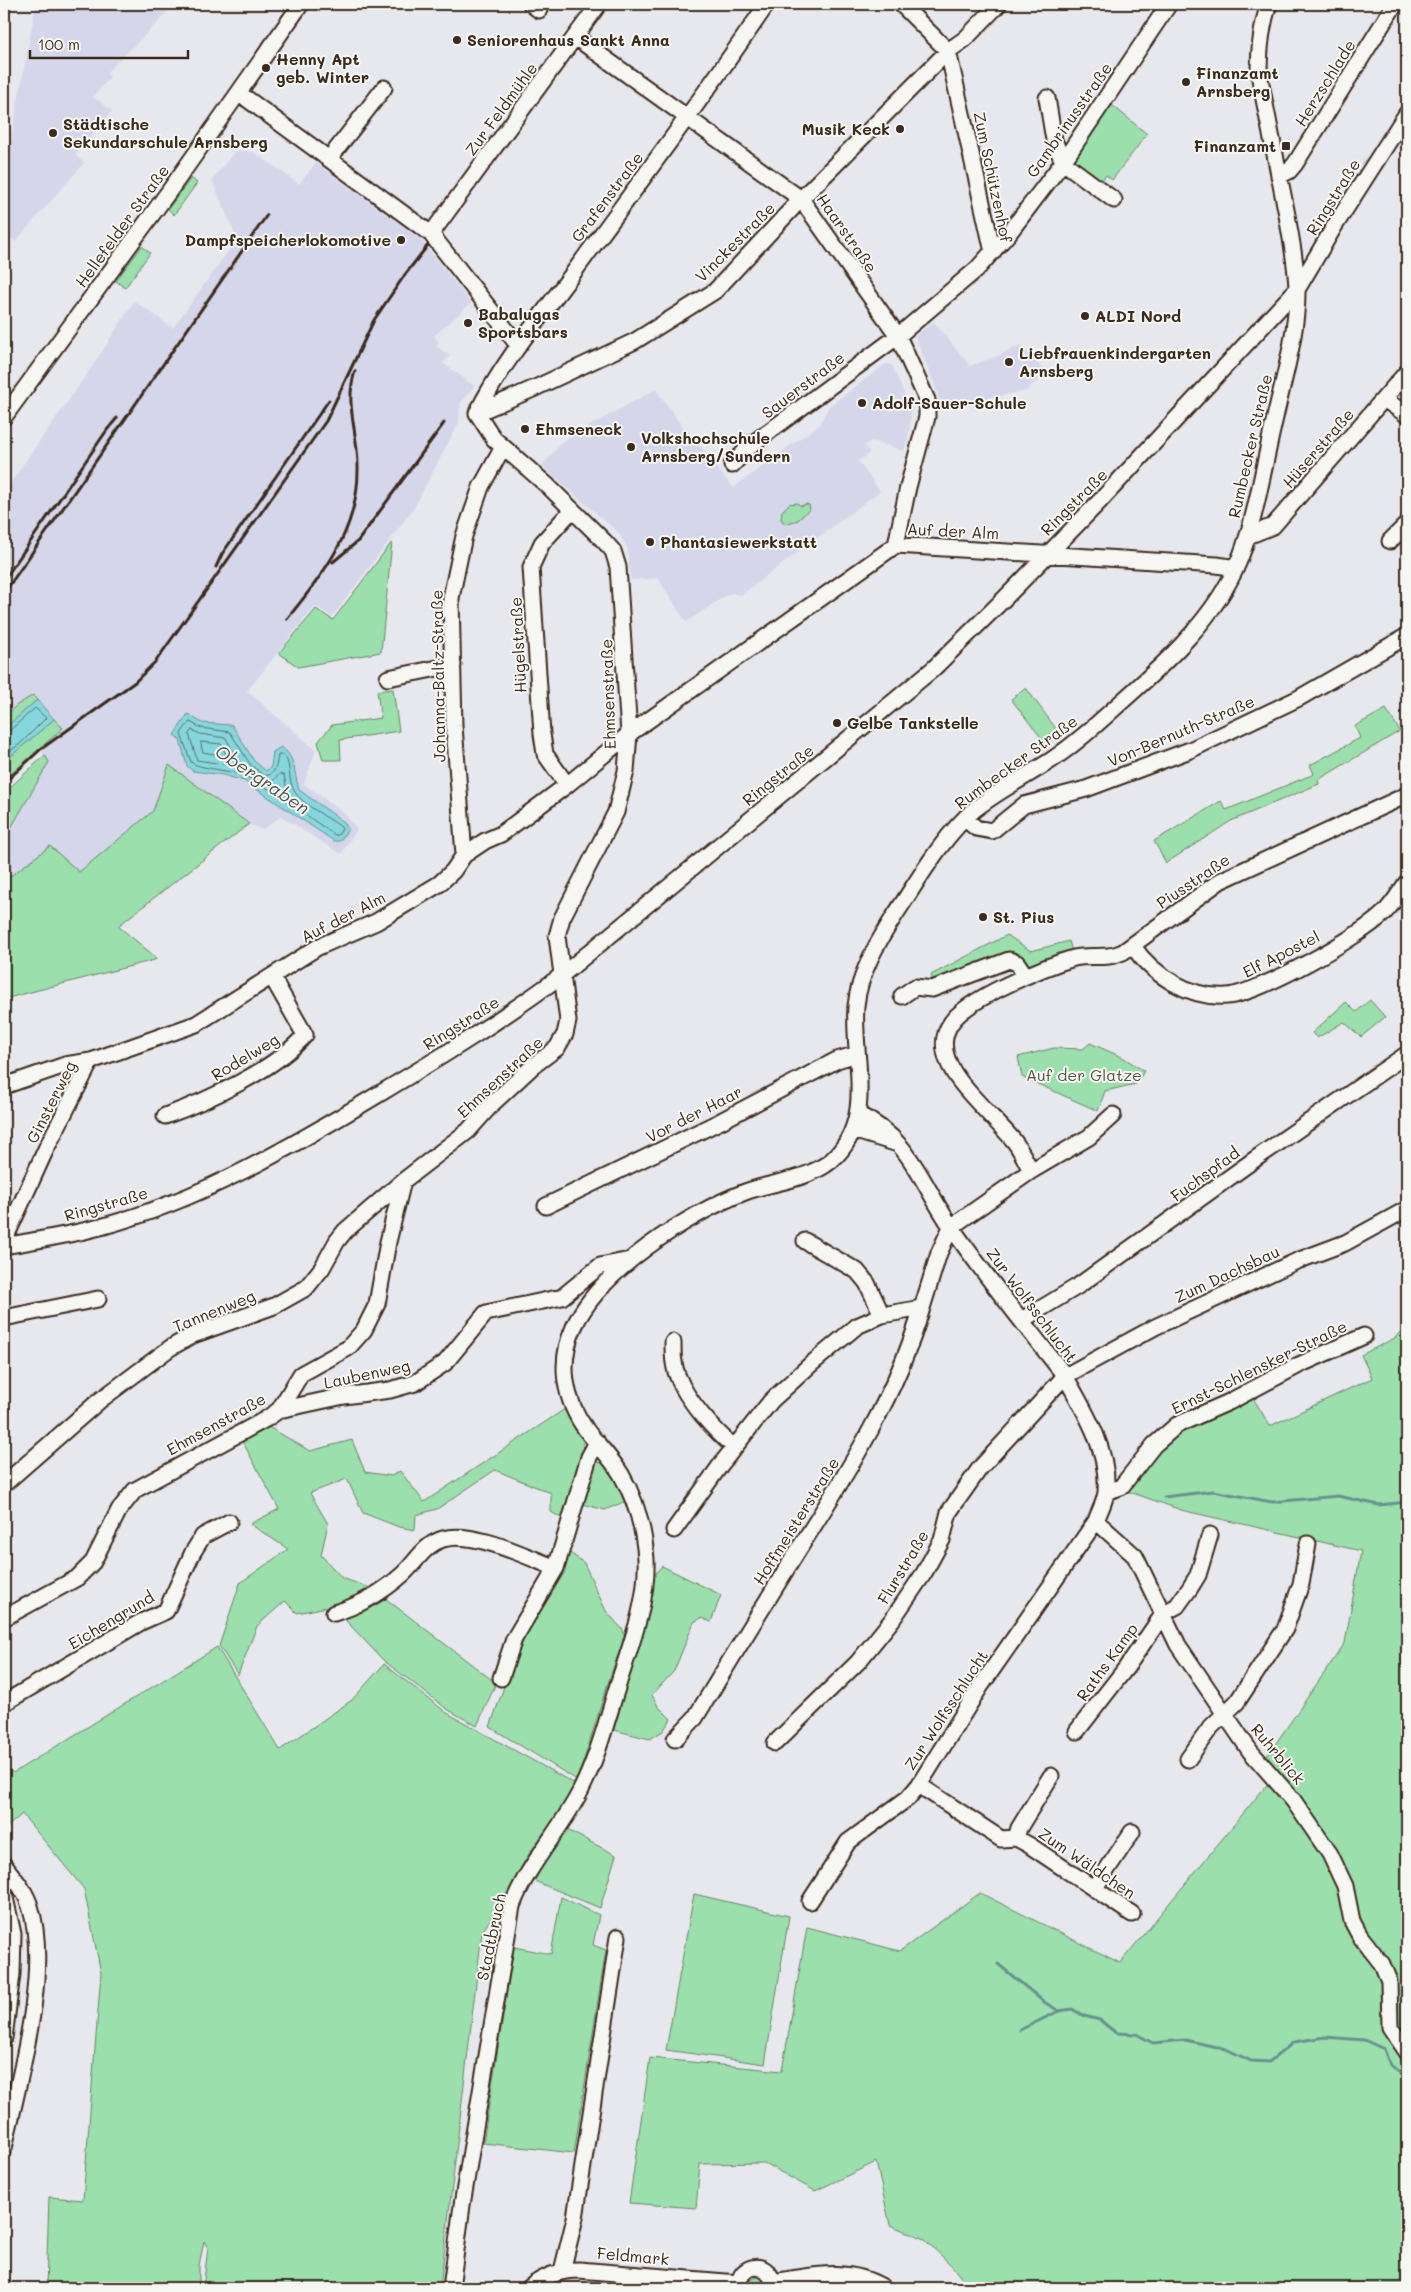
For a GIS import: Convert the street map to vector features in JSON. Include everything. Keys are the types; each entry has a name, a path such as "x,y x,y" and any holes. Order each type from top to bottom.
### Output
{"street":[{"name":"Hellefelder Straße","path":"4,417 239,93 301,4"},
{"name":"Zur Feldmühle","path":"431,234 599,4"},
{"name":"Grafenstraße","path":"477,412 491,384 518,345 688,119 767,4"},
{"path":"901,4 948,51"},
{"name":"Vinckestraße","path":"477,412 509,400 635,341 715,290 801,199 948,51 965,39 999,4"},
{"name":"Gambrinusstraße","path":"993,252 1063,162 1169,4"},
{"name":"Rumbecker Straße","path":"646,1557 638,1511 629,1490 619,1471 584,1427 568,1392 564,1374 568,1341 588,1302 608,1279 631,1260 719,1204 750,1191 802,1176 823,1167 838,1154 853,1130 857,1114 859,1085 856,1006 860,988 872,954 924,872 965,819 989,799 1074,744 1123,701 1195,629 1214,606 1236,568 1248,536 1290,352 1296,318 1298,288 1295,260 1259,74 1259,54 1264,18 1269,4"},
{"name":"Herzschlade","path":"1279,176 1289,171 1295,164 1395,4"},
{"name":"Haarstraße","path":"575,37 801,199 898,336 927,400 927,417 908,487 896,545"},
{"name":"Zum Schützenhof","path":"898,336 978,269 993,252 948,51"},
{"path":"329,159 384,88"},
{"path":"239,93 431,234 518,345"},
{"path":"1048,98 1054,140 1063,162 1114,200"},
{"name":"Ringstraße","path":"4,1246 103,1226 171,1202 263,1161 302,1140 472,1038 507,1016 562,975 933,669 1099,502 1298,288 1334,227 1407,113"},
{"name":"Sauerstraße","path":"732,465 752,444 898,336"},
{"name":"Hüserstraße","path":"1248,536 1273,526 1407,372"},
{"path":"1384,399 1407,415"},
{"name":"Ehmsenstraße","path":"4,1618 60,1588 83,1572 93,1562 119,1510 135,1490 259,1424 279,1410 297,1378 348,1348 359,1338 377,1304 388,1242 403,1181 468,1131 492,1104 533,1066 557,1048 565,1034 568,1021 567,1008 557,936 562,918 616,812 626,771 630,734 618,577 613,551 572,510 494,439 477,412"},
{"name":"Johanna-Baltz-Straße","path":"464,854 456,753 451,598 464,536 480,488 503,447"},
{"name":"Hügelstraße","path":"568,785 545,754 542,734 532,567 535,554 542,543 572,510"},
{"path":"1390,541 1407,524"},
{"name":"Auf der Alm","path":"4,1086 65,1065 92,1061 196,1024 318,947 376,922 439,884 453,871 464,854 501,834 568,785 660,712 896,545 1217,564 1236,568"},
{"name":"Von-Bernuth-Straße","path":"965,819 976,828 992,831 1024,805 1086,789 1172,757 1299,698 1407,636"},
{"path":"388,678 453,665"},
{"path":"627,694 640,711 649,714 660,712"},
{"name":"Piusstraße","path":"1031,1171 1014,1142 960,1082 949,1064 944,1049 946,1033 952,1020 987,995 1026,976 1074,958 1114,956 1133,946 1220,881 1407,795"},
{"name":"Elf Apostel","path":"1133,946 1152,969 1176,984 1203,994 1215,996 1235,994 1255,988 1284,975 1362,929 1383,913 1407,882"},
{"path":"902,996 915,987 932,989 1010,960 1018,963 1026,976"},
{"name":"Rodelweg","path":"165,1116 204,1102 293,1049 305,1035 272,976"},
{"name":"Vor der Haar","path":"546,1206 720,1122 837,1060 858,1054"},
{"name":"Fuchspfad","path":"1022,1320 1078,1286 1258,1157 1407,1054"},
{"name":"Ginsterweg","path":"4,1241 46,1149 92,1061"},
{"name":"Zur Wolfsschlucht","path":"857,1114 880,1125 898,1144 922,1176 951,1227 1064,1376 1080,1401 1097,1438 1105,1465 1106,1492"},
{"path":"951,1227 1031,1171 1089,1137 1113,1115"},
{"path":"853,1130 898,1144"},
{"name":"Tannenweg","path":"4,1484 100,1401 170,1348 193,1335 274,1306 306,1288 322,1268 336,1242 345,1231 403,1181"},
{"name":"Zum Dachsbau","path":"1064,1376 1155,1327 1297,1261 1345,1243 1407,1209"},
{"name":"Hoffmeisterstraße","path":"675,1739 695,1718 848,1472 890,1393 914,1334 939,1253 951,1227"},
{"path":"805,1241 856,1271 867,1283 882,1315"},
{"name":"Laubenweg","path":"279,1410 344,1396 390,1390 415,1383 446,1363 486,1313 562,1297 600,1266 631,1260"},
{"path":"4,1318 98,1299"},
{"path":"674,1530 734,1447 771,1401 810,1364 856,1326 882,1315 922,1308"},
{"name":"Ernst-Schlensker-Straße","path":"1106,1492 1121,1487 1154,1445 1176,1425 1228,1402 1300,1364 1364,1336"},
{"path":"673,1342 673,1360 678,1378 684,1390 720,1435 734,1447"},
{"name":"Flurstraße","path":"776,1743 864,1655 892,1620 924,1573 942,1540 949,1512 980,1468 1008,1435 1064,1376"},
{"path":"501,1678 514,1640 556,1568 589,1457 597,1442"},
{"path":"1096,1522 1106,1492"},
{"name":"Eichengrund","path":"4,1704 141,1622 166,1611 193,1552 203,1536 229,1522"},
{"name":"Zur Wolfsschlucht","path":"810,1901 848,1842 908,1798 919,1785 980,1687 1096,1522"},
{"name":"Ruhrblick","path":"1096,1522 1136,1556 1178,1645 1250,1751 1293,1800 1338,1867 1345,1886 1352,1921 1360,1936 1382,1964 1389,1981 1390,2027 1407,2052"},
{"name":"Raths Kamp","path":"1077,1731 1126,1668 1164,1613 1177,1606 1198,1575 1210,1535"},
{"path":"334,1613 358,1604 391,1584 428,1546 443,1539 463,1538 481,1541 556,1568"},
{"path":"1188,1759 1211,1727 1237,1702 1286,1629 1301,1584 1308,1544"},
{"name":"Stadtbruch","path":"450,2288 512,1906 522,1882 576,1799 592,1767 640,1611 646,1583 646,1557"},
{"path":"1016,1838 1019,1828 1051,1776"},
{"name":"Zum Wäldchen","path":"919,1785 1001,1839 1016,1838 1132,1914"},
{"path":"1094,1889 1132,1832"},
{"path":"4,1865 22,1888 30,1907 37,1945 35,1991 4,2148"},
{"path":"4,1893 13,1934 12,1974 4,2038"},
{"path":"562,2271 575,2218 618,1937"},
{"name":"Feldmark","path":"529,2288 547,2276 562,2271 590,2270 739,2286 743,2272 753,2267 764,2269 771,2277 773,2285 836,2273 862,2277 884,2288"}],"shaded area":[{"name":"Städtische Sekundarschule Arnsberg","path":"36,4 175,4 106,73 110,77 93,97 112,111 75,155 84,163 15,242 4,231 4,165 6,167"},
{"path":"244,150 255,153 299,184 316,163 420,239 471,303 434,336 439,342 436,346 450,356 443,363 474,386 460,404 459,422 415,506 332,617 315,606 247,691 316,750 304,784 344,813 357,829 341,854 281,816 262,830 249,824 169,765 153,811 79,872 4,881 4,840 49,762 39,748 62,728 33,695 17,705 4,717 4,492 96,361 134,301 173,328 237,239 212,180 235,151"},
{"name":"Liebfrauenkindergarten Arnsberg","path":"934,322 970,366 1021,345 1046,373 1026,391 940,407 938,394 916,338 917,334"},
{"path":"886,364 892,365 905,396 911,403 910,429 904,451 872,441 864,445 870,453 858,461 880,491 741,595 730,593 686,622 658,578 631,580 627,547 618,532 542,466 563,441 656,389 684,429 686,428 733,488 820,424 829,406"}],"green space":[{"path":"1112,105 1147,134 1112,180 1106,175 1100,183 1072,161"},
{"path":"191,178 197,183 174,215 168,209"},
{"path":"142,246 150,253 125,288 116,281"},
{"path":"797,503 801,506 809,505 810,509 798,520 785,524 781,519 782,511 789,504"},
{"path":"392,542 381,652 298,667 279,653 316,609 333,620"},
{"path":"1026,688 1060,734 1046,744 1011,699"},
{"path":"393,689 399,731 340,740 341,760 323,760 318,742 332,725 381,718 377,691"},
{"path":"33,695 37,700 4,729 4,717 17,705"},
{"path":"1386,709 1400,731 1318,780 1319,784 1231,821 1166,863 1154,841 1221,801 1226,810 1314,774 1310,765 1360,738 1355,726"},
{"path":"54,719 63,728 4,780 4,762"},
{"path":"45,755 49,762 4,840 4,793"},
{"path":"169,765 249,824 118,926 158,959 4,999 4,881 50,846 79,872 153,811"},
{"path":"1007,935 1031,951 1069,941 1072,951 1030,965 1017,955 934,983 931,975"},
{"path":"1370,1000 1385,1017 1361,1037 1344,1022 1317,1038 1312,1033 1346,1002 1356,1012"},
{"name":"Auf der Glatze","path":"1090,1043 1124,1058 1144,1071 1136,1084 1105,1091 1098,1111 1022,1077 1018,1057 1054,1048 1083,1049"},
{"path":"1407,1324 1407,2288 969,2288 952,2266 924,2239 890,2225 876,2162 815,2191 764,2163 700,2164 696,2208 629,2203 650,2058 782,2071 807,1927 900,1951 980,1893 1120,1963 1275,1775 1265,1759 1345,1643 1361,1551 1181,1510 1127,1491 1159,1448 1178,1431 1253,1398 1270,1426 1372,1378 1361,1355 1395,1338"},
{"path":"565,1409 582,1434 585,1460 602,1463 617,1483 626,1501 605,1510 572,1501 565,1520 551,1512 551,1493 495,1470 437,1509 416,1515 415,1530 399,1527 363,1513 347,1479 310,1493 328,1524 321,1555 342,1578 373,1589 496,1683 477,1726 447,1709 383,1660 332,1606 297,1613 285,1601 257,1626 238,1675 219,1646 240,1583 288,1549 250,1524 279,1509 241,1439 267,1426 310,1451 352,1440 365,1472 391,1476 400,1471 424,1502"},
{"path":"570,1553 584,1563 606,1611 623,1630 625,1638 611,1673 577,1780 490,1727 513,1661 563,1557"},
{"path":"662,1566 721,1595 711,1622 701,1618 694,1622 674,1671 652,1695 658,1706 671,1719 663,1731 650,1739 614,1730 614,1721 655,1574"},
{"path":"217,1647 280,1750 352,1700 384,1664 447,1713 577,1785 482,1932 440,2288 203,2288 208,2248 204,2241 199,2265 199,2288 46,2288 49,2197 83,2200 101,1973 84,1889 22,1814 4,1830 4,1764 13,1773"},
{"path":"567,1830 616,1855 600,1908 532,1880"},
{"path":"694,1894 789,1916 765,2064 666,2050"},
{"path":"561,1897 599,1915 593,1945 606,1950 574,2153 483,2143 514,1947 551,1954"},
{"path":"758,2277 764,2282 764,2288 750,2288 750,2280"}],"water":[{"path":"4,4 12,4 4,38"},
{"path":"37,700 54,719 4,762 4,729"},
{"name":"Obergraben","path":"188,714 202,723 232,725 254,761 266,771 271,767 273,752 281,747 286,751 294,766 299,790 344,822 348,829 340,841 334,841 244,781 223,775 193,771 187,766 180,740 174,735"}],"waterway":[{"path":"1164,1497 1213,1491 1272,1502 1338,1496 1379,1505 1407,1502"},
{"path":"998,1964 1044,2002 1059,2011 1072,2009 1084,2016 1100,2020 1116,2033 1136,2034 1153,2043 1185,2040 1226,2049 1251,2061 1269,2062 1294,2042 1325,2037 1364,2040 1384,2049 1390,2065 1407,2078"},
{"path":"1020,2030 1059,2011"}],"railway":[{"path":"4,593 267,215"},
{"path":"4,783 41,749 135,682 156,661 326,421 374,320 428,245"},
{"path":"287,619 330,561 341,542 349,521 355,499 358,476 351,401 352,382 355,371"},
{"path":"216,567 222,554 329,400"},
{"path":"4,580 117,418"},
{"path":"333,562 358,541 444,423"}],"place":[{"name":"Seniorenhaus Sankt Anna","path":"457,40"},
{"name":"Henny Apt geb. Winter","path":"266,68"},
{"name":"Finanzamt Arnsberg","path":"1186,82"},
{"name":"Musik Keck","path":"900,129"},
{"name":"Städtische Sekundarschule Arnsberg","path":"53,133"},
{"name":"Finanzamt","path":"1286,146"},
{"name":"Dampfspeicherlokomotive","path":"401,240"},
{"name":"ALDI Nord","path":"1085,316"},
{"name":"Babalugas Sportsbars","path":"468,323"},
{"name":"Liebfrauenkindergarten Arnsberg","path":"1009,362"},
{"name":"Adolf-Sauer-Schule","path":"862,403"},
{"name":"Ehmseneck","path":"525,429"},
{"name":"Volkshochschule Arnsberg/Sundern","path":"631,447"},
{"name":"Phantasiewerkstatt","path":"650,542"},
{"name":"Gelbe Tankstelle","path":"837,723"},
{"name":"St. Pius","path":"983,917"}]}
